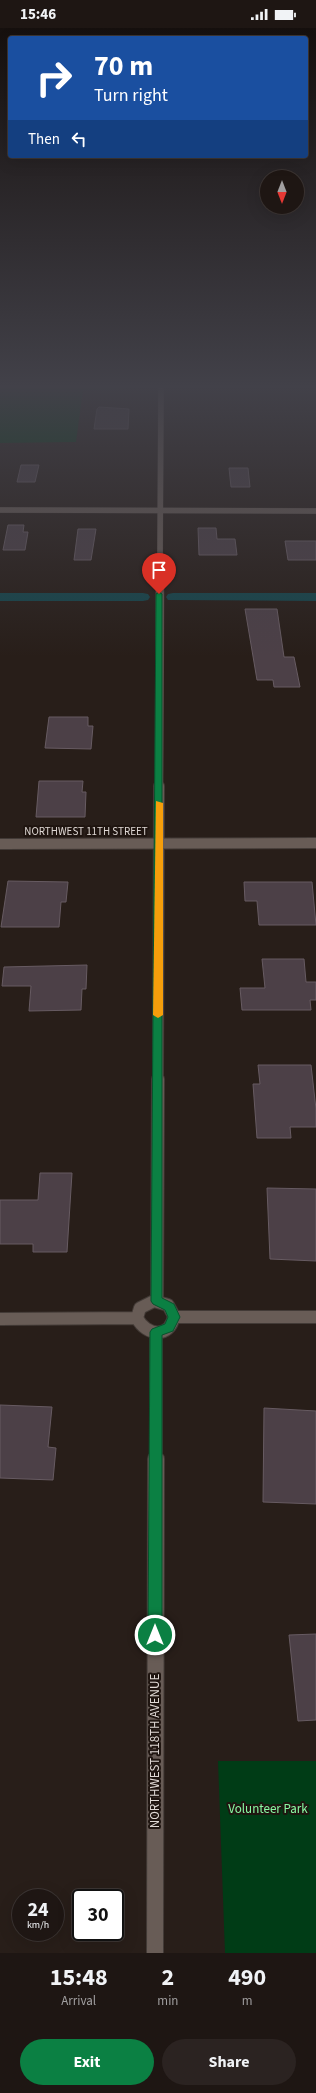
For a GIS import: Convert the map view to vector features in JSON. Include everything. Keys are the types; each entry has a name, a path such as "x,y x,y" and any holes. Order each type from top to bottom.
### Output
{"street":[{"path":"157,1301 161,478"},
{"path":"0,510 316,511"},
{"name":"NORTHWEST 11TH STREET","path":"0,844 316,843"},
{"path":"157,1301 166,1303 170,1307 174,1317 169,1327 156,1332 142,1328 137,1318 137,1313 144,1304 157,1301"},
{"path":"174,1317 316,1317"},
{"path":"0,1318 137,1318"},
{"name":"NORTHWEST 118TH AVENUE","path":"155,1953 156,1332"}],"green space":[{"name":"Volunteer Park","path":"218,1761 316,1761 316,1953 225,1953"}],"building":[{"path":"18,478 36,478 35,482 17,482"},
{"path":"230,478 249,478 250,487 231,487"},
{"path":"8,525 24,525 23,532 28,532 25,550 3,550"},
{"path":"198,528 216,528 217,539 235,539 237,555 199,555"},
{"path":"78,529 96,529 91,560 74,560"},
{"path":"285,541 316,541 316,560 288,560"},
{"path":"245,609 277,609 284,657 294,657 300,687 274,687 273,680 257,680"},
{"path":"49,717 88,717 88,726 93,726 91,749 45,748"},
{"path":"39,781 83,781 82,792 86,792 85,817 36,817"},
{"path":"8,881 68,882 66,902 61,902 59,927 1,927"},
{"path":"244,882 312,882 316,925 259,925 257,901 245,901"},
{"path":"262,959 304,959 306,982 316,982 316,1000 310,1000 311,1010 242,1010 240,988 265,988"},
{"path":"87,965 86,989 82,989 81,1010 29,1011 31,986 2,986 4,967"},
{"path":"258,1065 311,1065 316,1109 316,1127 290,1127 291,1138 257,1138 253,1084 260,1084"},
{"path":"40,1173 72,1173 67,1252 33,1252 33,1244 0,1244 0,1200 38,1200"},
{"path":"267,1188 316,1189 316,1261 270,1259"},
{"path":"0,1405 52,1407 48,1447 56,1448 53,1480 0,1478"},
{"path":"264,1408 316,1411 316,1504 263,1502"},
{"path":"316,1634 316,1720 298,1721 289,1635"}],"waterway":[{"path":"0,597 143,597"},
{"path":"173,597 316,597"}],"slow traffic":[{"path":"158,1015 159,803"}],"route":[{"path":"155,1635 156,1332 164,1331 169,1327 174,1317 173,1312 166,1303 157,1301 159,594"}]}
